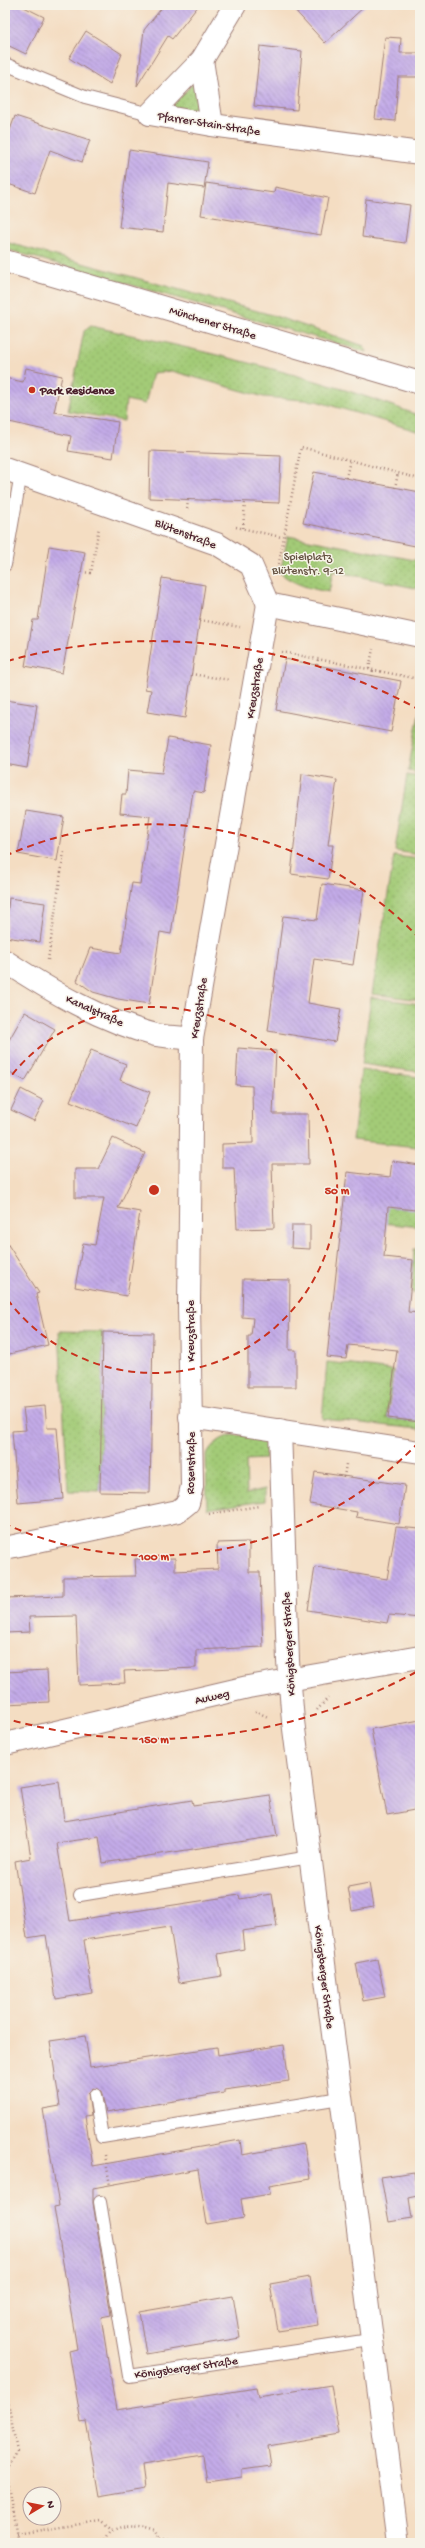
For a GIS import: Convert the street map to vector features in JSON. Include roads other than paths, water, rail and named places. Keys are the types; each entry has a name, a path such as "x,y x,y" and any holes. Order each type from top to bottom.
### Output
{"street":[{"path":"150,114 202,60 235,5"},
{"path":"202,60 212,126"},
{"name":"Pfarrer-Stain-Straße","path":"150,114 212,126 420,154"},
{"name":"Münchener Straße","path":"5,262 420,383"},
{"name":"Blütenstraße","path":"13,471 217,544 251,565 268,604"},
{"path":"268,604 420,636"},
{"name":"Kreuzstraße","path":"190,1416 192,1039 268,604"},
{"name":"Kanalstraße","path":"5,961 44,986 95,1013 154,1034 192,1039"},
{"name":"Rosenstraße","path":"5,1548 178,1511 188,1503 192,1486 190,1416 420,1452"},
{"name":"Königsberger Straße","path":"280,1430 289,1680 370,2340 398,2543"},
{"name":"Auweg","path":"5,1744 289,1680 420,1657"}],"lane":[{"name":"Pfarrer-Stain-Straße","path":"5,64 85,97 150,114"},
{"name":"Blütenstraße","path":"5,565 13,471"},
{"path":"80,1895 310,1857"},
{"path":"95,2095 102,2137 340,2098"},
{"name":"Königsberger Straße","path":"100,2202 129,2376 370,2340"}],"place":[{"name":"Park Residence","path":"32,390"}],"park label":[{"name":"Spielplatz Blütenstr. 9-12","path":"308,563"}]}
